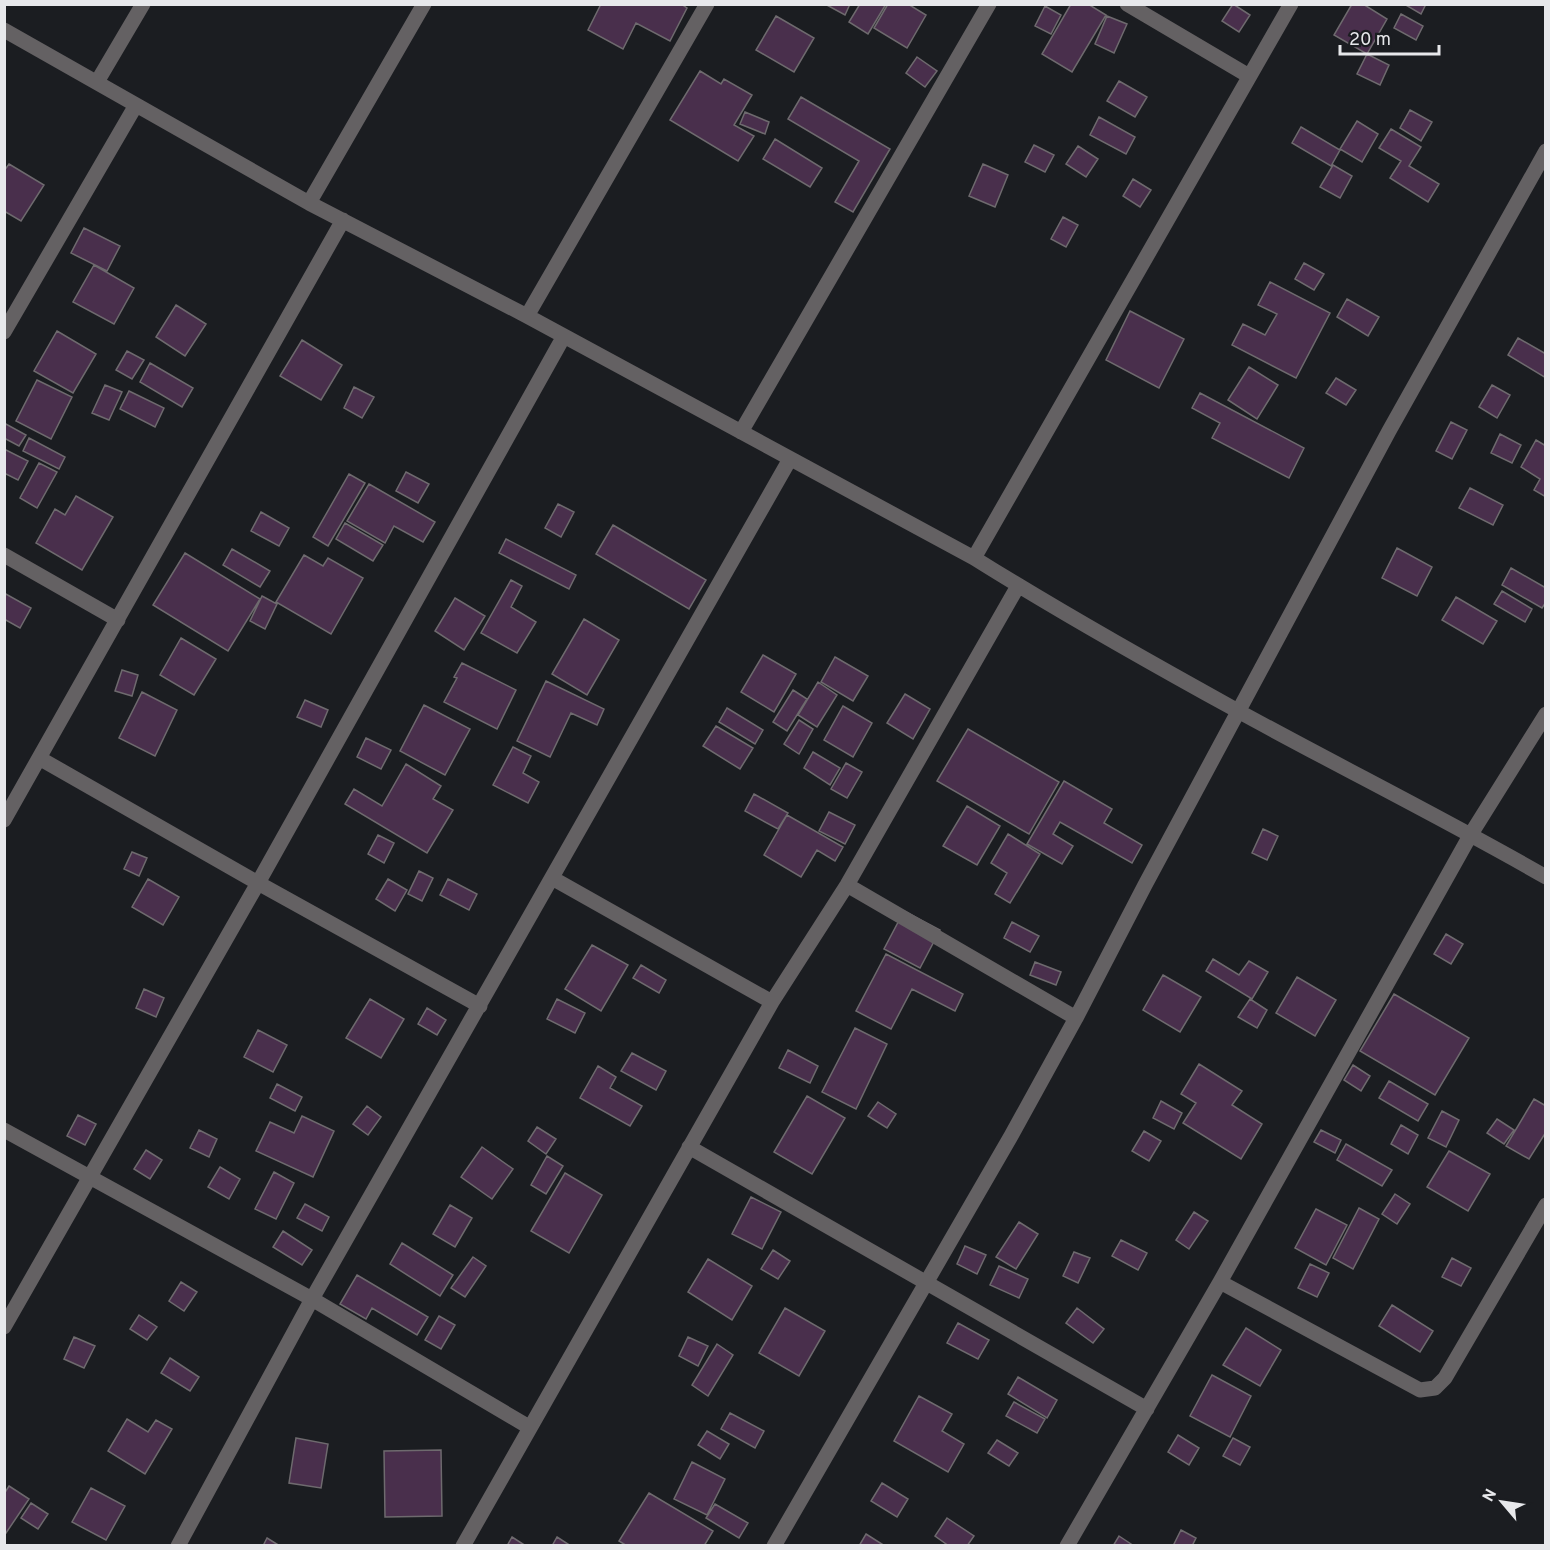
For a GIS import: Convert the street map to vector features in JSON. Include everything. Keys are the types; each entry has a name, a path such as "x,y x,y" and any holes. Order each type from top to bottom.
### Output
{"street":[{"path":"97,82 143,4"},
{"path":"309,203 424,4"},
{"path":"527,316 707,4"},
{"path":"741,432 989,4"},
{"path":"1127,4 1249,76"},
{"path":"974,558 1291,4"},
{"path":"4,30 309,203 527,316 974,558 1018,586 1238,711 1471,834 1545,877"},
{"path":"4,332 136,105"},
{"path":"774,1545 1076,1018 1389,431 1545,151"},
{"path":"4,820 343,220"},
{"path":"4,1328 258,883 564,336"},
{"path":"178,1545 312,1299 790,459"},
{"path":"4,555 118,620"},
{"path":"463,1545 772,1002 847,885 1018,586"},
{"path":"1067,1545 1220,1282 1471,834 1545,714"},
{"path":"39,758 480,1006"},
{"path":"552,878 772,1002"},
{"path":"847,885 1076,1018"},
{"path":"4,1130 312,1299 529,1427"},
{"path":"689,1147 1147,1409"},
{"path":"1220,1282 1420,1390 1435,1388 1445,1378 1545,1205"}],"building":[{"path":"601,4 681,4 687,8 670,41 636,23 623,49 588,30"},
{"path":"825,4 850,4 845,15"},
{"path":"860,4 886,4 868,34 849,22"},
{"path":"888,4 908,4 926,15 907,48 874,28"},
{"path":"1071,4 1088,4 1106,15 1072,72 1042,54"},
{"path":"1233,4 1250,15 1239,32 1222,21"},
{"path":"1352,4 1363,4 1387,19 1367,54 1334,35"},
{"path":"1404,4 1426,4 1421,14"},
{"path":"1045,6 1061,15 1051,34 1035,26"},
{"path":"1401,14 1423,26 1416,40 1394,28"},
{"path":"776,16 814,38 794,72 756,50"},
{"path":"1107,16 1127,24 1114,53 1095,44"},
{"path":"1367,54 1389,65 1380,85 1357,74"},
{"path":"917,57 937,71 925,87 906,73"},
{"path":"700,71 721,84 724,79 752,95 734,125 754,136 738,161 670,120"},
{"path":"1119,81 1147,97 1135,117 1107,101"},
{"path":"801,97 890,149 853,212 835,202 859,161 788,119"},
{"path":"1410,110 1432,122 1421,141 1400,128"},
{"path":"745,112 769,122 765,134 740,124"},
{"path":"1099,117 1135,137 1126,154 1090,135"},
{"path":"1357,121 1378,134 1362,162 1340,149"},
{"path":"1301,127 1340,150 1331,166 1292,143"},
{"path":"1391,129 1421,147 1409,166 1439,184 1428,202 1390,178 1401,161 1379,148"},
{"path":"775,139 822,168 810,187 763,159"},
{"path":"1034,145 1054,155 1045,172 1025,162"},
{"path":"1078,146 1098,159 1086,177 1066,164"},
{"path":"9,164 44,185 21,221 4,211 4,171"},
{"path":"983,164 1008,175 995,207 969,196"},
{"path":"1333,165 1352,176 1340,198 1320,187"},
{"path":"1133,179 1151,190 1140,207 1123,196"},
{"path":"1063,217 1078,225 1066,247 1051,239"},
{"path":"84,228 120,246 107,271 71,253"},
{"path":"1304,263 1324,274 1314,290 1295,279"},
{"path":"94,265 134,288 114,324 73,302"},
{"path":"1270,282 1330,313 1296,378 1232,345 1243,324 1265,335 1277,314 1258,305"},
{"path":"1347,299 1379,317 1368,336 1337,317"},
{"path":"176,305 206,324 185,356 156,337"},
{"path":"1130,311 1184,339 1159,388 1106,360"},
{"path":"57,331 96,354 73,393 34,371"},
{"path":"1518,338 1546,354 1546,378 1508,355"},
{"path":"302,340 342,365 321,400 280,376"},
{"path":"127,351 144,360 132,379 116,370"},
{"path":"150,363 193,388 182,407 140,382"},
{"path":"1249,367 1278,385 1257,419 1228,400"},
{"path":"1336,378 1356,390 1346,405 1326,393"},
{"path":"37,380 72,397 51,439 16,421"},
{"path":"105,385 122,392 109,420 92,413"},
{"path":"1492,385 1510,395 1497,418 1479,407"},
{"path":"354,387 374,397 362,418 344,408"},
{"path":"129,391 164,408 155,427 120,409"},
{"path":"1200,393 1304,448 1289,478 1212,438 1220,423 1192,408"},
{"path":"1451,422 1467,430 1452,459 1436,451"},
{"path":"4,423 26,435 19,446 4,438"},
{"path":"1500,434 1521,445 1512,463 1491,453"},
{"path":"29,438 65,457 59,469 23,451"},
{"path":"1536,440 1546,446 1546,497 1534,490 1540,479 1521,467"},
{"path":"4,449 28,461 18,480 4,473"},
{"path":"39,463 57,472 37,508 20,498"},
{"path":"406,472 429,484 418,503 396,491"},
{"path":"349,474 365,483 328,546 313,537"},
{"path":"369,484 435,522 423,542 394,526 385,543 347,521"},
{"path":"1470,488 1503,505 1493,525 1459,508"},
{"path":"76,496 113,517 82,570 36,543 55,509 65,515"},
{"path":"558,504 574,512 561,537 545,528"},
{"path":"261,512 289,528 279,546 251,531"},
{"path":"345,523 383,545 373,561 336,539"},
{"path":"613,525 706,580 689,609 596,554"},
{"path":"506,539 576,575 569,589 499,553"},
{"path":"1397,548 1432,567 1417,596 1382,578"},
{"path":"232,549 270,571 260,587 223,565"},
{"path":"185,553 260,599 228,651 153,605"},
{"path":"304,555 323,566 328,558 363,578 331,634 276,602"},
{"path":"1511,568 1546,588 1546,602 1542,608 1502,585"},
{"path":"511,580 522,586 511,607 536,622 517,653 481,633"},
{"path":"1502,591 1532,609 1525,622 1494,604"},
{"path":"4,593 31,608 20,628 4,619"},
{"path":"262,596 277,604 265,629 250,621"},
{"path":"1456,597 1497,621 1483,644 1442,620"},
{"path":"455,598 485,616 464,650 435,631"},
{"path":"584,619 619,640 587,695 552,674"},
{"path":"181,638 216,659 194,695 160,675"},
{"path":"763,655 796,674 774,712 741,692"},
{"path":"835,657 868,676 853,701 821,682"},
{"path":"462,663 516,690 497,729 444,702"},
{"path":"122,670 138,675 132,696 115,691"},
{"path":"546,681 604,709 597,725 571,713 550,757 517,741"},
{"path":"818,682 837,695 817,727 798,715"},
{"path":"793,690 807,699 787,731 773,722"},
{"path":"142,692 177,710 155,756 119,738"},
{"path":"905,694 930,709 913,739 887,723"},
{"path":"305,700 328,710 321,727 297,717"},
{"path":"424,705 470,729 445,775 400,751"},
{"path":"843,706 872,723 853,757 824,740"},
{"path":"727,708 763,730 755,744 719,722"},
{"path":"799,720 813,729 799,754 784,744"},
{"path":"716,726 753,748 740,769 703,746"},
{"path":"968,729 1059,782 1029,834 937,781"},
{"path":"366,738 391,750 381,769 357,757"},
{"path":"513,747 531,756 523,773 539,782 528,803 493,785"},
{"path":"813,752 840,768 830,785 804,768"},
{"path":"846,763 862,772 847,798 831,789"},
{"path":"406,764 441,786 433,799 453,810 427,853 345,804 354,789 382,806"},
{"path":"1064,781 1112,809 1104,823 1142,845 1132,863 1060,822 1053,834 1073,846 1062,864 1027,844"},
{"path":"754,794 788,813 778,829 745,811"},
{"path":"967,806 1000,826 977,865 943,846"},
{"path":"829,812 855,825 845,844 819,831"},
{"path":"787,815 843,847 835,861 817,850 801,877 764,855"},
{"path":"1263,829 1278,836 1267,860 1252,853"},
{"path":"1008,834 1040,854 1010,903 995,894 1007,873 991,863"},
{"path":"378,835 394,843 384,863 368,854"},
{"path":"132,852 147,858 139,876 124,869"},
{"path":"419,871 433,878 422,901 408,894"},
{"path":"148,879 179,897 163,925 132,907"},
{"path":"388,879 407,890 395,911 376,899"},
{"path":"448,879 477,894 469,910 440,895"},
{"path":"904,911 940,930 920,968 884,949"},
{"path":"1012,922 1039,936 1030,952 1004,938"},
{"path":"1446,934 1463,944 1451,964 1434,954"},
{"path":"592,945 628,965 601,1011 565,989"},
{"path":"886,954 963,994 955,1011 912,989 891,1029 856,1011"},
{"path":"1213,959 1239,975 1249,961 1268,972 1252,999 1206,971"},
{"path":"1035,962 1061,972 1056,985 1030,975"},
{"path":"641,965 666,980 659,993 633,978"},
{"path":"1163,975 1201,997 1180,1032 1143,1010"},
{"path":"1297,977 1336,1000 1315,1036 1276,1013"},
{"path":"144,989 164,998 156,1017 136,1008"},
{"path":"1394,994 1469,1038 1435,1095 1360,1051"},
{"path":"370,999 404,1019 381,1058 346,1038"},
{"path":"557,999 585,1013 575,1033 547,1019"},
{"path":"1250,999 1267,1010 1257,1028 1238,1017"},
{"path":"427,1008 446,1020 437,1035 418,1024"},
{"path":"855,1028 887,1044 856,1109 822,1092"},
{"path":"258,1030 287,1045 273,1072 244,1057"},
{"path":"788,1050 818,1066 810,1083 779,1068"},
{"path":"632,1053 666,1071 656,1090 621,1071"},
{"path":"1199,1064 1242,1091 1232,1105 1262,1124 1241,1159 1183,1123 1196,1103 1181,1094"},
{"path":"1353,1065 1370,1076 1361,1091 1344,1080"},
{"path":"598,1066 616,1077 610,1088 642,1106 630,1126 580,1098"},
{"path":"1389,1081 1428,1104 1418,1121 1379,1098"},
{"path":"277,1084 302,1097 295,1111 270,1098"},
{"path":"807,1096 845,1118 812,1174 774,1152"},
{"path":"1534,1099 1546,1106 1546,1132 1529,1159 1506,1146"},
{"path":"1161,1101 1182,1113 1174,1129 1153,1118"},
{"path":"878,1102 896,1114 887,1128 868,1116"},
{"path":"367,1106 381,1117 368,1135 353,1124"},
{"path":"1442,1111 1459,1120 1446,1147 1428,1138"},
{"path":"78,1115 96,1124 85,1145 67,1136"},
{"path":"302,1116 334,1131 313,1177 256,1151 270,1122 294,1133"},
{"path":"1497,1119 1514,1130 1504,1144 1487,1133"},
{"path":"1401,1125 1418,1135 1408,1154 1391,1144"},
{"path":"537,1127 556,1139 546,1154 528,1141"},
{"path":"199,1130 217,1139 209,1157 190,1148"},
{"path":"1321,1130 1341,1140 1335,1153 1314,1142"},
{"path":"1144,1131 1161,1141 1149,1161 1132,1151"},
{"path":"1346,1144 1392,1170 1382,1186 1337,1160"},
{"path":"482,1147 513,1169 492,1199 461,1177"},
{"path":"146,1150 162,1160 150,1179 134,1169"},
{"path":"1449,1151 1490,1174 1468,1211 1427,1187"},
{"path":"547,1156 563,1166 546,1194 531,1185"},
{"path":"220,1167 240,1179 229,1199 208,1187"},
{"path":"274,1172 294,1183 276,1219 255,1209"},
{"path":"565,1173 602,1195 569,1253 531,1231"},
{"path":"1395,1194 1410,1204 1397,1224 1382,1214"},
{"path":"751,1197 781,1212 762,1249 732,1234"},
{"path":"305,1204 329,1217 322,1231 297,1218"},
{"path":"450,1205 472,1218 455,1247 433,1234"},
{"path":"1359,1208 1379,1219 1353,1269 1333,1258"},
{"path":"1316,1209 1347,1225 1326,1265 1295,1248"},
{"path":"1194,1212 1208,1221 1189,1249 1176,1240"},
{"path":"1019,1222 1038,1234 1016,1269 996,1257"},
{"path":"283,1231 312,1250 302,1265 273,1247"},
{"path":"1121,1240 1147,1253 1138,1270 1112,1256"},
{"path":"402,1243 453,1275 440,1296 390,1264"},
{"path":"965,1246 986,1255 977,1274 957,1264"},
{"path":"773,1250 790,1261 778,1279 761,1269"},
{"path":"1074,1252 1090,1258 1078,1283 1063,1276"},
{"path":"473,1257 486,1266 465,1297 451,1288"},
{"path":"1452,1258 1471,1268 1461,1286 1442,1277"},
{"path":"708,1259 752,1286 732,1320 688,1292"},
{"path":"1310,1264 1329,1273 1317,1297 1298,1288"},
{"path":"999,1266 1028,1279 1019,1298 990,1285"},
{"path":"357,1275 428,1317 417,1335 372,1308 366,1319 340,1304"},
{"path":"181,1282 197,1292 184,1311 169,1301"},
{"path":"1392,1305 1433,1331 1420,1352 1379,1326"},
{"path":"785,1308 825,1331 799,1376 759,1353"},
{"path":"1077,1308 1104,1329 1093,1343 1066,1323"},
{"path":"139,1315 157,1327 147,1340 130,1329"},
{"path":"439,1316 455,1325 441,1349 425,1340"},
{"path":"958,1323 989,1340 978,1359 947,1343"},
{"path":"1246,1328 1281,1350 1260,1386 1223,1365"},
{"path":"74,1337 95,1346 84,1368 64,1359"},
{"path":"688,1337 708,1346 698,1366 679,1356"},
{"path":"717,1344 733,1355 708,1396 692,1385"},
{"path":"170,1358 199,1377 190,1391 161,1373"},
{"path":"1212,1375 1251,1396 1230,1437 1190,1416"},
{"path":"1018,1377 1057,1400 1047,1418 1008,1394"},
{"path":"919,1396 952,1414 942,1431 964,1444 948,1472 894,1441"},
{"path":"1014,1402 1045,1419 1037,1433 1006,1416"},
{"path":"730,1413 764,1431 755,1448 721,1429"},
{"path":"127,1419 148,1432 156,1420 172,1429 145,1474 108,1451"},
{"path":"707,1431 729,1444 720,1459 698,1445"},
{"path":"1178,1435 1199,1448 1189,1465 1168,1452"},
{"path":"296,1438 328,1444 321,1488 289,1483"},
{"path":"1233,1438 1250,1447 1240,1465 1223,1456"},
{"path":"997,1440 1018,1453 1009,1466 988,1453"},
{"path":"441,1450 442,1516 385,1517 384,1451"},
{"path":"692,1462 725,1479 707,1515 674,1499"},
{"path":"882,1483 908,1499 897,1517 871,1501"},
{"path":"9,1486 29,1499 6,1533 4,1532 4,1494"},
{"path":"91,1488 125,1506 106,1540 72,1522"},
{"path":"649,1493 713,1531 704,1546 627,1546 619,1541"},
{"path":"31,1503 48,1514 38,1529 21,1518"},
{"path":"715,1504 748,1523 739,1538 706,1518"},
{"path":"947,1518 974,1536 967,1546 949,1546 935,1536"},
{"path":"1181,1530 1196,1538 1192,1546 1173,1546"},
{"path":"866,1534 885,1546 859,1546"},
{"path":"1119,1536 1134,1546 1113,1546"},
{"path":"512,1537 526,1546 507,1546"},
{"path":"557,1537 571,1546 552,1546"},
{"path":"267,1538 280,1546 263,1546"}]}
